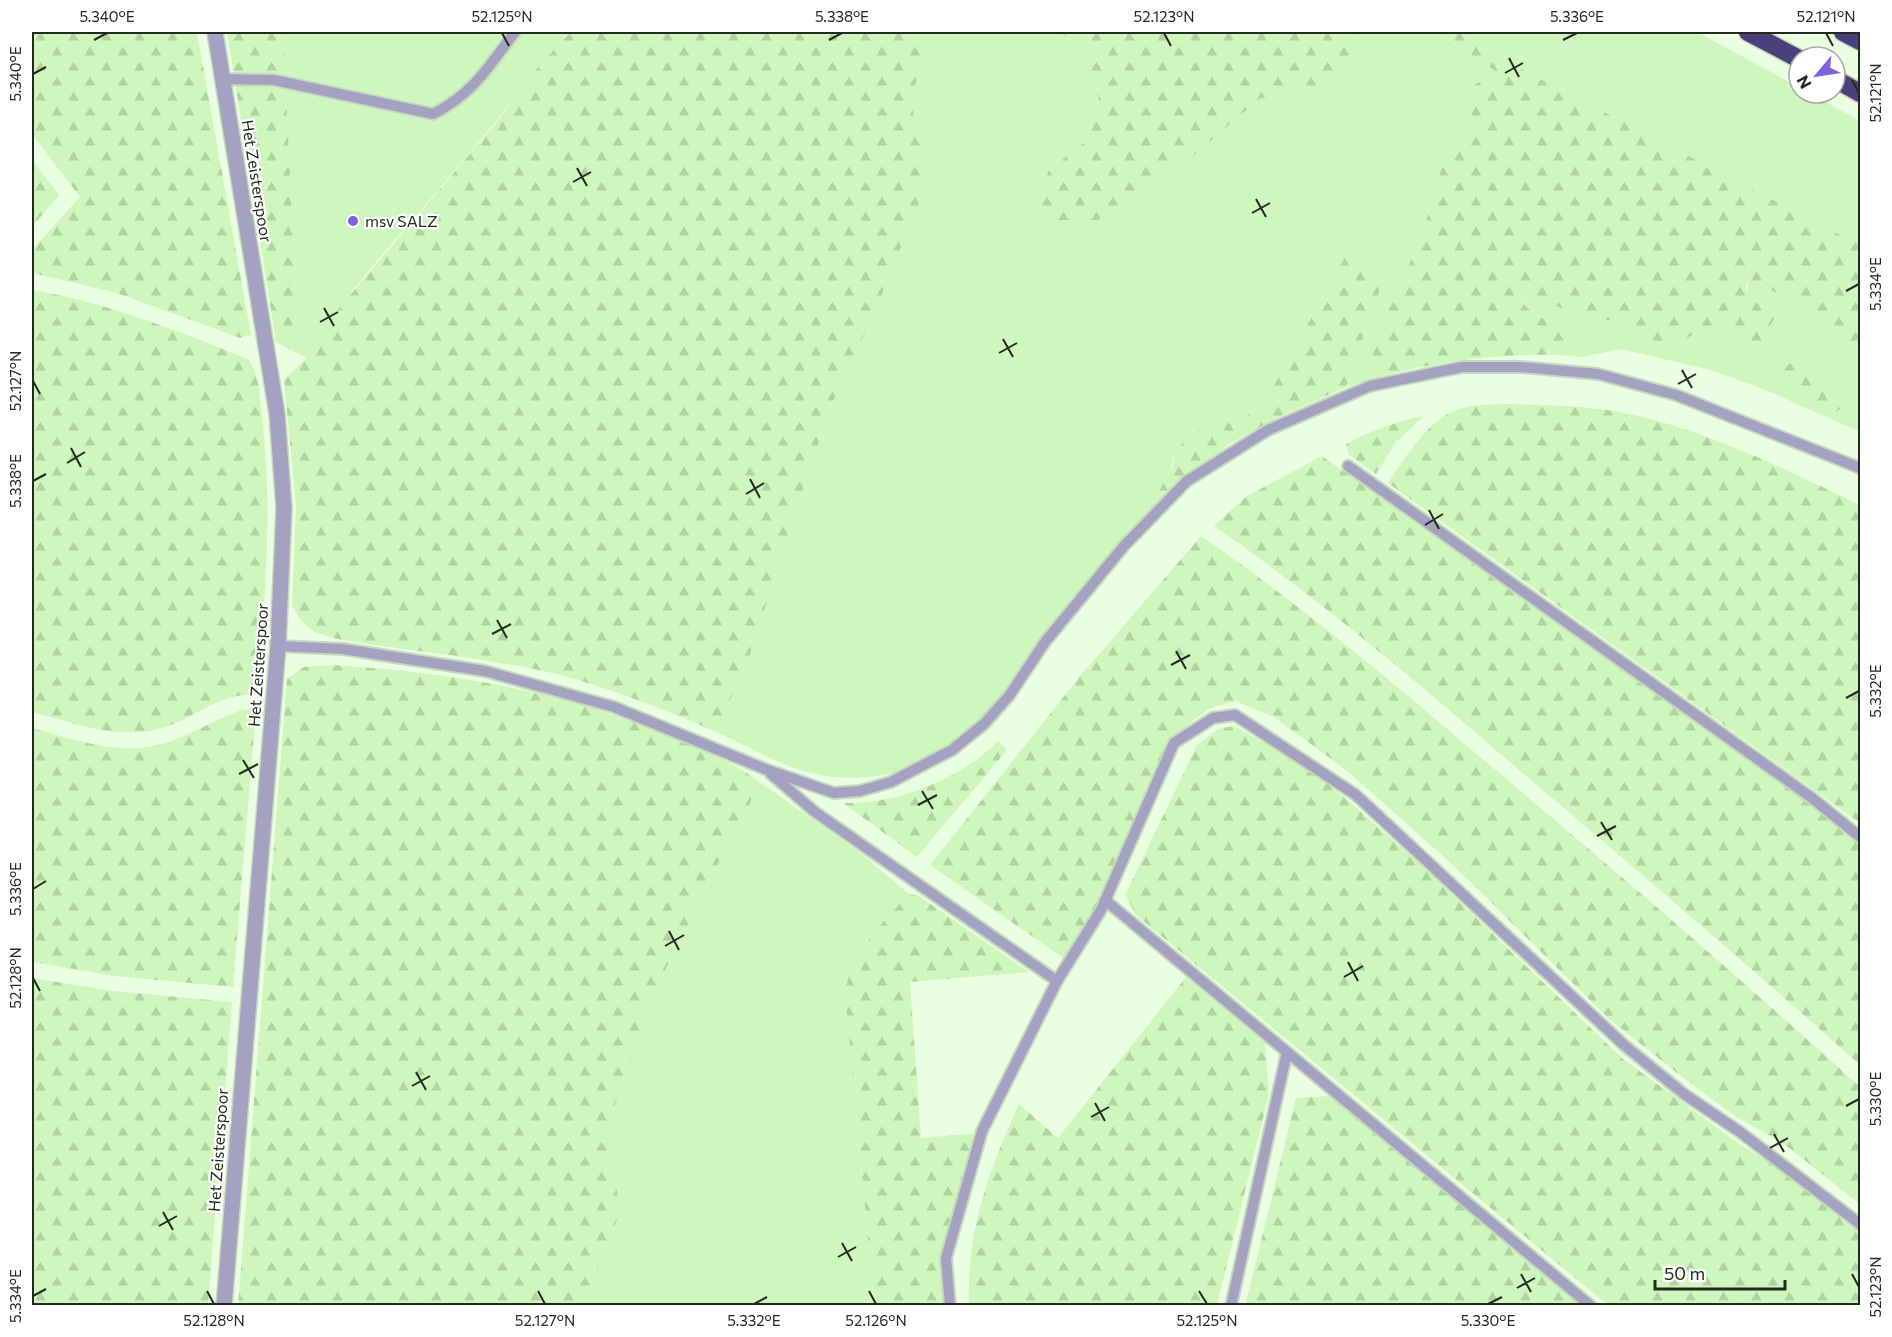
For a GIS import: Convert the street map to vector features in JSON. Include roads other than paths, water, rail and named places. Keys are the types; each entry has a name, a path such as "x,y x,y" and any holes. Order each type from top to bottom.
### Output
{"highway":[{"path":"1748,32 1787,53"},
{"path":"1842,32 1860,41"}],"street":[{"name":"Het Zeisterspoor","path":"214,32 277,414 282,465 284,542 278,646 224,1305"}],"lane":[{"path":"222,78 274,80 433,114 457,102 473,86 515,32"},
{"path":"278,646 343,650 485,671 614,707 765,769 834,793 860,791 891,782 952,750 984,724 997,710 1052,633 1124,546 1187,481 1268,430 1370,386 1462,368 1521,367 1598,374 1676,395 1860,468"},
{"path":"1348,466 1812,798 1860,837"},
{"path":"950,1305 946,1258 982,1131 1057,981 1105,900 1174,743 1213,717 1235,716 1356,795 1624,1045 1684,1094 1740,1132 1860,1224"},
{"path":"765,769 815,812 1057,981"},
{"path":"1105,900 1591,1305"},
{"path":"1231,1305 1287,1052"}],"place":[{"name":"msv SALZ","path":"353,221"}]}
